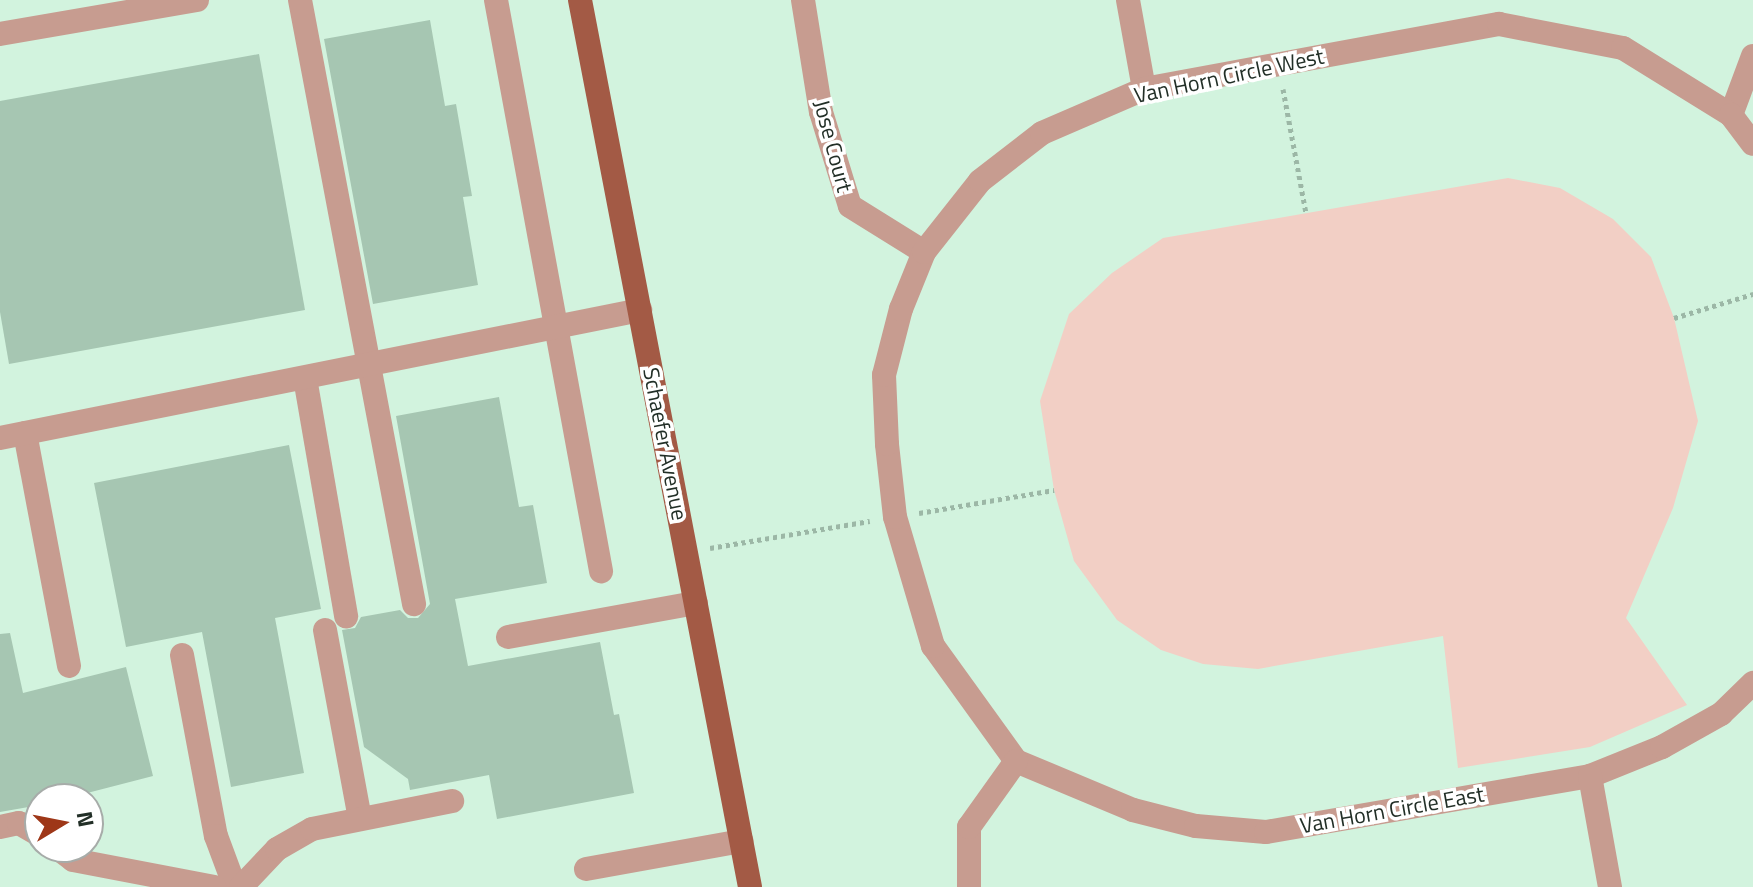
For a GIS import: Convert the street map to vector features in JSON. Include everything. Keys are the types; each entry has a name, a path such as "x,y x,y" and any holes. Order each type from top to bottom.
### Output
{"main road":[{"name":"Schaefer Avenue","path":"580,0 750,887"}],"street":[{"path":"0,34 197,0"},
{"path":"300,0 414,604"},
{"path":"496,0 601,571"},
{"name":"Jose Court","path":"803,0 821,112 850,206 924,252"},
{"path":"1128,0 1144,89"},
{"name":"Van Horn Circle West","path":"1016,761 933,646 895,517 884,375 901,309 924,252 980,181 1042,133 1144,89 1499,24 1623,48 1731,115"},
{"path":"1753,56 1731,115 1753,144"},
{"path":"0,438 640,310"},
{"path":"305,378 346,616"},
{"path":"25,433 69,666"},
{"path":"508,637 696,603"},
{"path":"325,630 360,819"},
{"path":"182,655 216,836 238,887 277,849 312,829 452,801"},
{"name":"Van Horn Circle East","path":"1016,761 1133,810 1196,826 1266,832 1590,776 1662,747 1721,714 1753,683"},
{"path":"969,887 969,827 1016,761"},
{"path":"1590,776 1610,887"},
{"path":"0,827 19,823 24,826"},
{"path":"586,869 741,841"},
{"path":"89,863 214,887"}],"path":[{"path":"1279,65 1306,213"},
{"path":"1674,318 1753,294"}],"shaded area":[{"path":"1508,178 1560,188 1613,219 1651,257 1674,318 1698,421 1673,508 1626,618 1687,705 1590,747 1458,768 1443,636 1258,669 1203,664 1161,650 1117,620 1074,561 1054,490 1040,401 1069,314 1112,273 1163,238"}],"building":[{"path":"430,20 445,106 456,104 472,196 463,197 478,285 373,304 324,39"},
{"path":"259,54 305,310 9,364 0,312 0,101"},
{"path":"499,397 519,507 533,505 547,583 455,599 468,666 600,642 614,715 619,714 634,793 497,819 489,775 410,790 408,779 364,747 342,630 355,628 361,617 400,610 408,618 418,618 430,604 396,416"},
{"path":"289,445 321,609 275,618 304,773 231,787 202,632 126,647 94,483"},
{"path":"10,633 23,693 126,667 153,776 104,789 104,783 24,783 24,808 0,812 0,634"}]}
